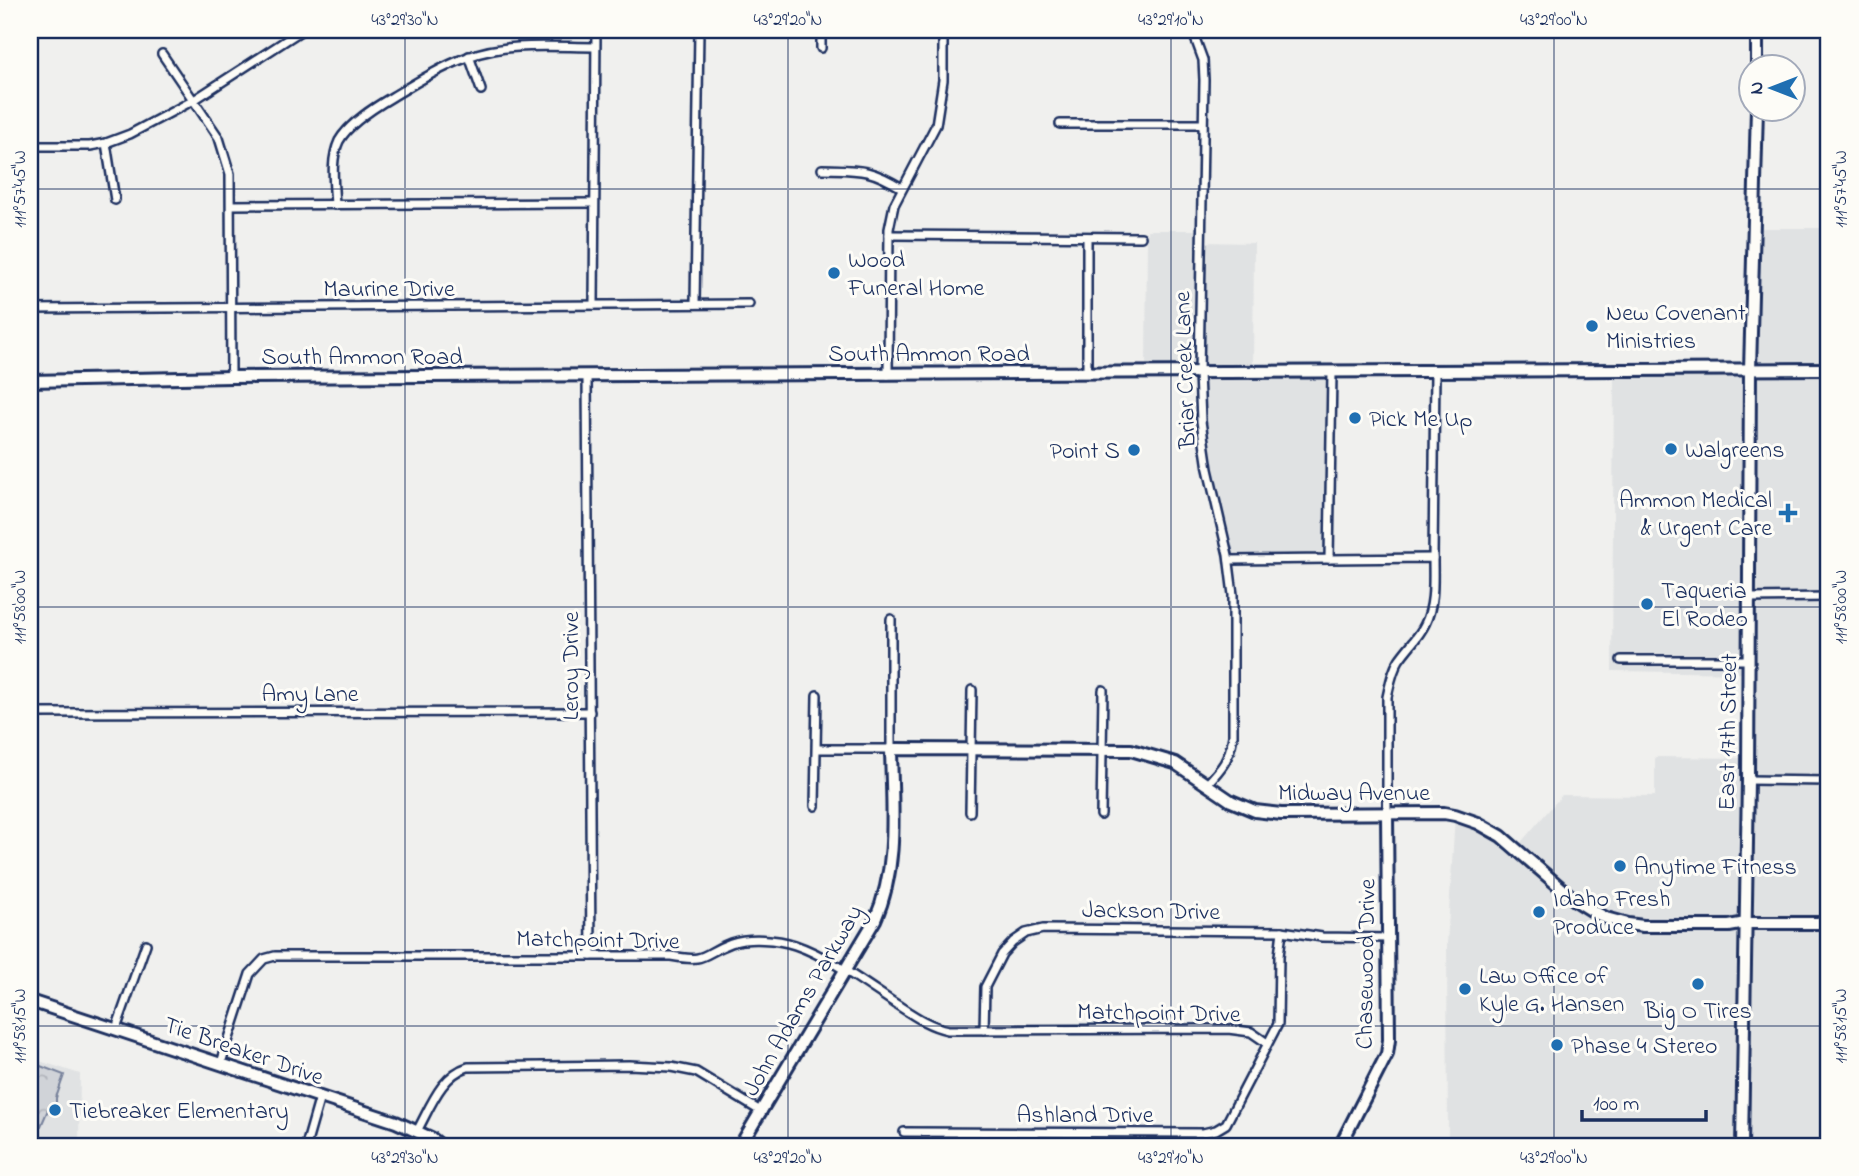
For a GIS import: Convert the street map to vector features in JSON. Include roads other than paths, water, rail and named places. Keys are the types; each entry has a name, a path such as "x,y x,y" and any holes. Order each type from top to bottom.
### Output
{"main road":[{"path":"1757,30 1757,52"},
{"name":"East 17th Street","path":"1742,1146 1750,598 1750,370 1757,122"},
{"name":"South Ammon Road","path":"30,380 1829,369"},
{"name":"Midway Avenue","path":"891,749 1131,750 1175,763 1231,801 1255,811 1281,814 1444,813 1478,823 1501,836 1575,900 1606,918 1643,926 1829,923"},
{"name":"John Adams Parkway","path":"740,1146 876,920 884,901 892,846 891,749"},
{"name":"Chasewood Drive","path":"1340,1146 1387,1054 1390,1040 1388,814"},
{"name":"Tie Breaker Drive","path":"30,1001 418,1131 441,1146"}],"street":[{"path":"30,146 106,144 130,134 194,100 302,30"},
{"path":"594,305 596,30"},
{"path":"695,304 699,30"},
{"path":"821,30 821,48"},
{"path":"888,375 891,217 902,188 936,125 943,80 943,30"},
{"name":"Briar Creek Lane","path":"1192,30 1203,60 1200,421 1229,560 1233,595 1233,736 1230,755 1206,785"},
{"path":"335,205 335,153 348,129 436,70 492,50 523,47 596,47"},
{"path":"162,54 219,138 230,174 231,377"},
{"path":"469,56 481,90"},
{"path":"1060,124 1202,124"},
{"path":"106,144 115,201"},
{"path":"822,169 880,174 902,188"},
{"path":"231,205 594,204"},
{"path":"889,235 1141,237"},
{"path":"1087,236 1087,373"},
{"name":"Maurine Drive","path":"30,309 749,304"},
{"path":"1388,814 1388,697 1391,678 1398,661 1424,626 1430,614 1432,598 1435,372"},
{"path":"1329,559 1332,373"},
{"name":"Leroy Drive","path":"587,377 591,956"},
{"path":"1229,560 1433,558"},
{"path":"1750,598 1829,597"},
{"name":"John Adams Parkway","path":"891,619 891,749"},
{"path":"1621,660 1749,660"},
{"path":"970,813 972,690"},
{"path":"1101,815 1103,690"},
{"path":"815,806 817,695"},
{"name":"Amy Lane","path":"30,713 590,712"},
{"name":"Midway Avenue","path":"817,748 891,749"},
{"path":"1748,780 1829,781"},
{"name":"Jackson Drive","path":"984,1030 985,987 1002,954 1026,933 1043,929 1282,931 1322,937 1388,938"},
{"name":"Ashland Drive","path":"904,1132 1203,1133 1216,1130 1226,1124 1278,1024 1282,931"},
{"name":"Matchpoint Drive","path":"221,1063 250,974 264,959 275,956 671,956 691,960 700,959 733,943 764,940 795,945 845,971 927,1023 948,1030 1228,1029 1251,1032 1267,1043"},
{"path":"116,1029 146,944"},
{"path":"418,1131 445,1082 459,1070 468,1067 671,1067 696,1072 762,1112"},
{"path":"306,1146 320,1097"},
{"path":"984,1133 984,1146"}],"place":[{"name":"Wood Funeral Home","path":"834,273"},
{"name":"New Covenant Ministries","path":"1592,326"},
{"name":"Pick Me Up","path":"1355,418"},
{"name":"Walgreens","path":"1671,449"},
{"name":"Point S","path":"1134,450"},
{"name":"Ammon Medical & Urgent Care","path":"1788,513"},
{"name":"Taqueria El Rodeo","path":"1647,604"},
{"name":"Anytime Fitness","path":"1620,866"},
{"name":"Idaho Fresh Produce","path":"1539,912"},
{"name":"Big O Tires","path":"1698,984"},
{"name":"Law Office of Kyle G. Hansen","path":"1465,989"},
{"name":"Phase 4 Stereo","path":"1557,1045"},
{"name":"Tiebreaker Elementary","path":"55,1110"}]}
